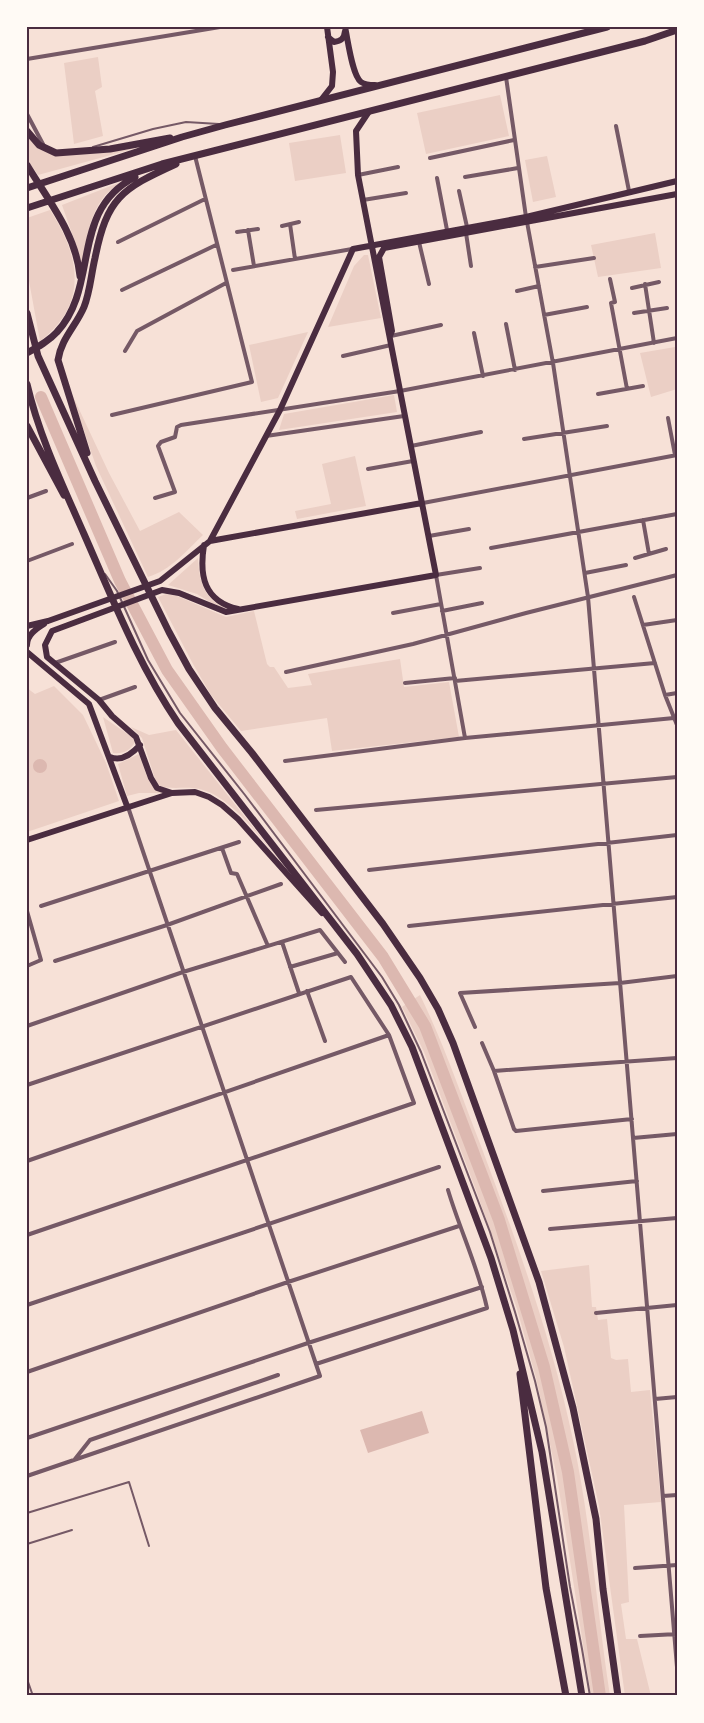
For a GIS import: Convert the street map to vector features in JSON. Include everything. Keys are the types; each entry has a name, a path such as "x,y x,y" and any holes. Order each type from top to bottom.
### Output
{"highway":[{"path":"27,188 225,125 607,27"},
{"path":"27,208 162,164 677,32"},
{"path":"27,131 34,141 56,153 83,152 182,137"},
{"path":"95,481 58,360 60,349 84,307 100,232 117,198 134,185 195,156"},
{"path":"27,353 46,342 65,322 80,282 97,217 104,201 127,181 162,164"},
{"path":"27,165 67,231 77,258 80,282"},
{"path":"27,313 38,356 95,481 169,632 201,687 383,924 420,978 438,1009 453,1043 539,1282 570,1397 596,1519 618,1696"},
{"path":"27,384 51,456 129,638 155,690 376,980 402,1024 475,1214 513,1330 542,1452 582,1696"},
{"path":"27,426 78,520"},
{"path":"513,1330 546,1588 566,1696"}],"main road":[{"path":"320,101 333,86 327,27"},
{"path":"328,36 334,42 340,42 344,38 345,28"},
{"path":"345,28 356,74 360,81 366,84 382,85"},
{"path":"172,793 154,785 136,737 112,716 99,700 47,657 44,650 52,631 162,590 179,593 226,612 436,575 358,175 356,131 368,113"},
{"path":"526,219 629,191 677,181"},
{"path":"390,336 392,331 380,268 380,253 384,248 466,230 677,194"},
{"path":"27,626 48,621 160,581 207,543 280,410 353,249 447,230 466,230"},
{"path":"207,543 422,503"},
{"path":"207,543 204,572 210,594 222,604 242,609"},
{"path":"48,621 31,633 27,640 29,653 86,699 92,709 127,806"},
{"path":"110,757 115,759 127,756 140,745"},
{"path":"27,840 172,793 203,794 229,810 334,925"}],"street":[{"path":"27,59 220,27"},
{"path":"506,77 526,219 553,363 588,597 677,1667"},
{"path":"27,114 46,149"},
{"path":"615,126 629,191"},
{"path":"430,158 514,140"},
{"path":"112,415 252,382 195,156"},
{"path":"358,175 398,167"},
{"path":"465,177 519,168"},
{"path":"437,178 447,230"},
{"path":"459,191 471,266"},
{"path":"362,200 406,193"},
{"path":"118,242 205,200"},
{"path":"282,226 299,222"},
{"path":"290,224 295,259"},
{"path":"237,232 258,229"},
{"path":"248,231 254,266"},
{"path":"419,241 429,284"},
{"path":"122,290 217,245"},
{"path":"232,270 353,249"},
{"path":"535,267 594,258"},
{"path":"610,279 615,302 611,303 627,389"},
{"path":"632,288 659,282"},
{"path":"125,351 136,331 226,283"},
{"path":"645,284 654,343"},
{"path":"517,291 539,286"},
{"path":"544,315 587,307"},
{"path":"633,314 667,308"},
{"path":"506,324 515,369"},
{"path":"390,336 441,325"},
{"path":"474,333 483,376"},
{"path":"155,498 175,492 158,446 161,442 175,437 177,427 400,391 677,338"},
{"path":"343,356 392,345"},
{"path":"598,394 643,386"},
{"path":"266,437 405,415"},
{"path":"422,503 676,455 668,418"},
{"path":"524,439 607,426"},
{"path":"411,446 481,432"},
{"path":"368,469 414,460"},
{"path":"27,498 46,491"},
{"path":"491,548 677,514"},
{"path":"643,520 649,554"},
{"path":"428,536 469,529"},
{"path":"27,561 72,544"},
{"path":"635,558 666,549"},
{"path":"585,573 626,565"},
{"path":"465,738 436,575 480,567"},
{"path":"286,672 413,644 677,575"},
{"path":"634,597 665,695 677,725"},
{"path":"442,611 482,603"},
{"path":"393,613 441,604"},
{"path":"643,625 677,620"},
{"path":"54,664 115,642"},
{"path":"405,683 655,663"},
{"path":"99,700 135,687"},
{"path":"665,695 677,693"},
{"path":"285,761 465,738 599,727 674,718"},
{"path":"316,810 677,777"},
{"path":"27,1476 320,1376 127,806"},
{"path":"369,870 677,835"},
{"path":"41,906 239,842"},
{"path":"222,848 231,873 237,874 248,896 268,946"},
{"path":"56,961 167,925 281,884"},
{"path":"409,926 677,897"},
{"path":"27,911 41,960 27,966"},
{"path":"27,1026 183,972 320,930 345,962"},
{"path":"282,942 299,993"},
{"path":"290,967 338,953"},
{"path":"475,1027 460,993 620,983 677,976"},
{"path":"27,1085 201,1025 351,977 389,1035 414,1103 27,1235"},
{"path":"307,991 326,1041"},
{"path":"27,1161 389,1035"},
{"path":"482,1043 514,1129 519,1131 632,1119"},
{"path":"494,1071 677,1058"},
{"path":"633,1138 677,1134"},
{"path":"27,1305 439,1167"},
{"path":"543,1191 637,1181"},
{"path":"316,1364 487,1308 482,1287 448,1190"},
{"path":"550,1229 677,1218"},
{"path":"27,1372 459,1226"},
{"path":"27,1438 482,1287"},
{"path":"596,1312 677,1305"},
{"path":"74,1460 90,1440 278,1375"},
{"path":"655,1399 677,1397"},
{"path":"663,1496 677,1495"},
{"path":"635,1568 677,1565"},
{"path":"639,1636 676,1634"}],"lane":[{"path":"83,152 153,129 186,122 225,125"},
{"path":"96,562 117,591 148,660 180,713 376,968 413,1033 504,1271 535,1381 546,1427 570,1587 590,1696"},
{"path":"27,1513 129,1482 149,1546"},
{"path":"27,1544 72,1530"},
{"path":"27,1678 33,1696"}],"shaded area":[{"path":"98,57 102,87 95,91 103,136 74,144 64,63"},
{"path":"500,95 509,136 426,154 417,113"},
{"path":"340,135 346,173 295,181 289,143"},
{"path":"27,136 39,149 50,153 162,141 38,175 27,159"},
{"path":"547,156 556,197 533,202 525,160"},
{"path":"121,182 105,196 94,214 81,268 80,256 62,205"},
{"path":"50,210 68,245 75,279 73,295 66,311 56,327 40,341 27,270 27,218"},
{"path":"655,233 661,268 598,277 591,245"},
{"path":"364,255 368,255 381,318 328,327 354,266"},
{"path":"308,332 278,398 261,402 249,345"},
{"path":"675,347 677,389 651,397 640,353"},
{"path":"70,390 109,473 140,531 179,512 203,535 178,559 156,574 148,577 96,466"},
{"path":"394,395 397,412 279,430 284,414"},
{"path":"355,456 366,506 297,519 295,511 331,504 322,464"},
{"path":"198,558 202,583 209,597 221,606 230,609 216,606 197,594 168,585"},
{"path":"166,594 177,596 226,617 254,611 267,664 274,667 288,688 312,685 308,674 400,659 404,687 449,682 459,737 332,751 327,718 241,731 211,695 193,664 158,597"},
{"path":"54,686 83,715 106,763 119,801 27,832 27,688 35,694"},
{"path":"103,717 132,737 135,742 128,750 113,753"},
{"path":"131,727 149,735 176,730 284,866 247,822 226,802 203,790 157,785 142,738"},
{"path":"139,754 153,787 163,793 139,793 127,796 118,764"},
{"path":"37,759 43,759 47,766 43,773 37,773 33,769 33,763"},
{"path":"420,995 445,1051 494,1182 533,1291 555,1365 585,1503 610,1696 591,1696 557,1477 536,1378 517,1309 477,1193 424,1052 402,1007"},
{"path":"589,1265 592,1307 596,1307 598,1320 607,1319 611,1358 628,1359 631,1392 650,1390 661,1502 624,1505 629,1602 621,1604 626,1639 637,1639 651,1696 625,1696 599,1506 564,1347 541,1271"},
{"path":"422,1411 429,1433 368,1453 360,1430"}],"waterway":[{"path":"41,397 120,581 167,670 222,748 383,957 425,1026 499,1220 544,1367 568,1472 600,1696"}]}
